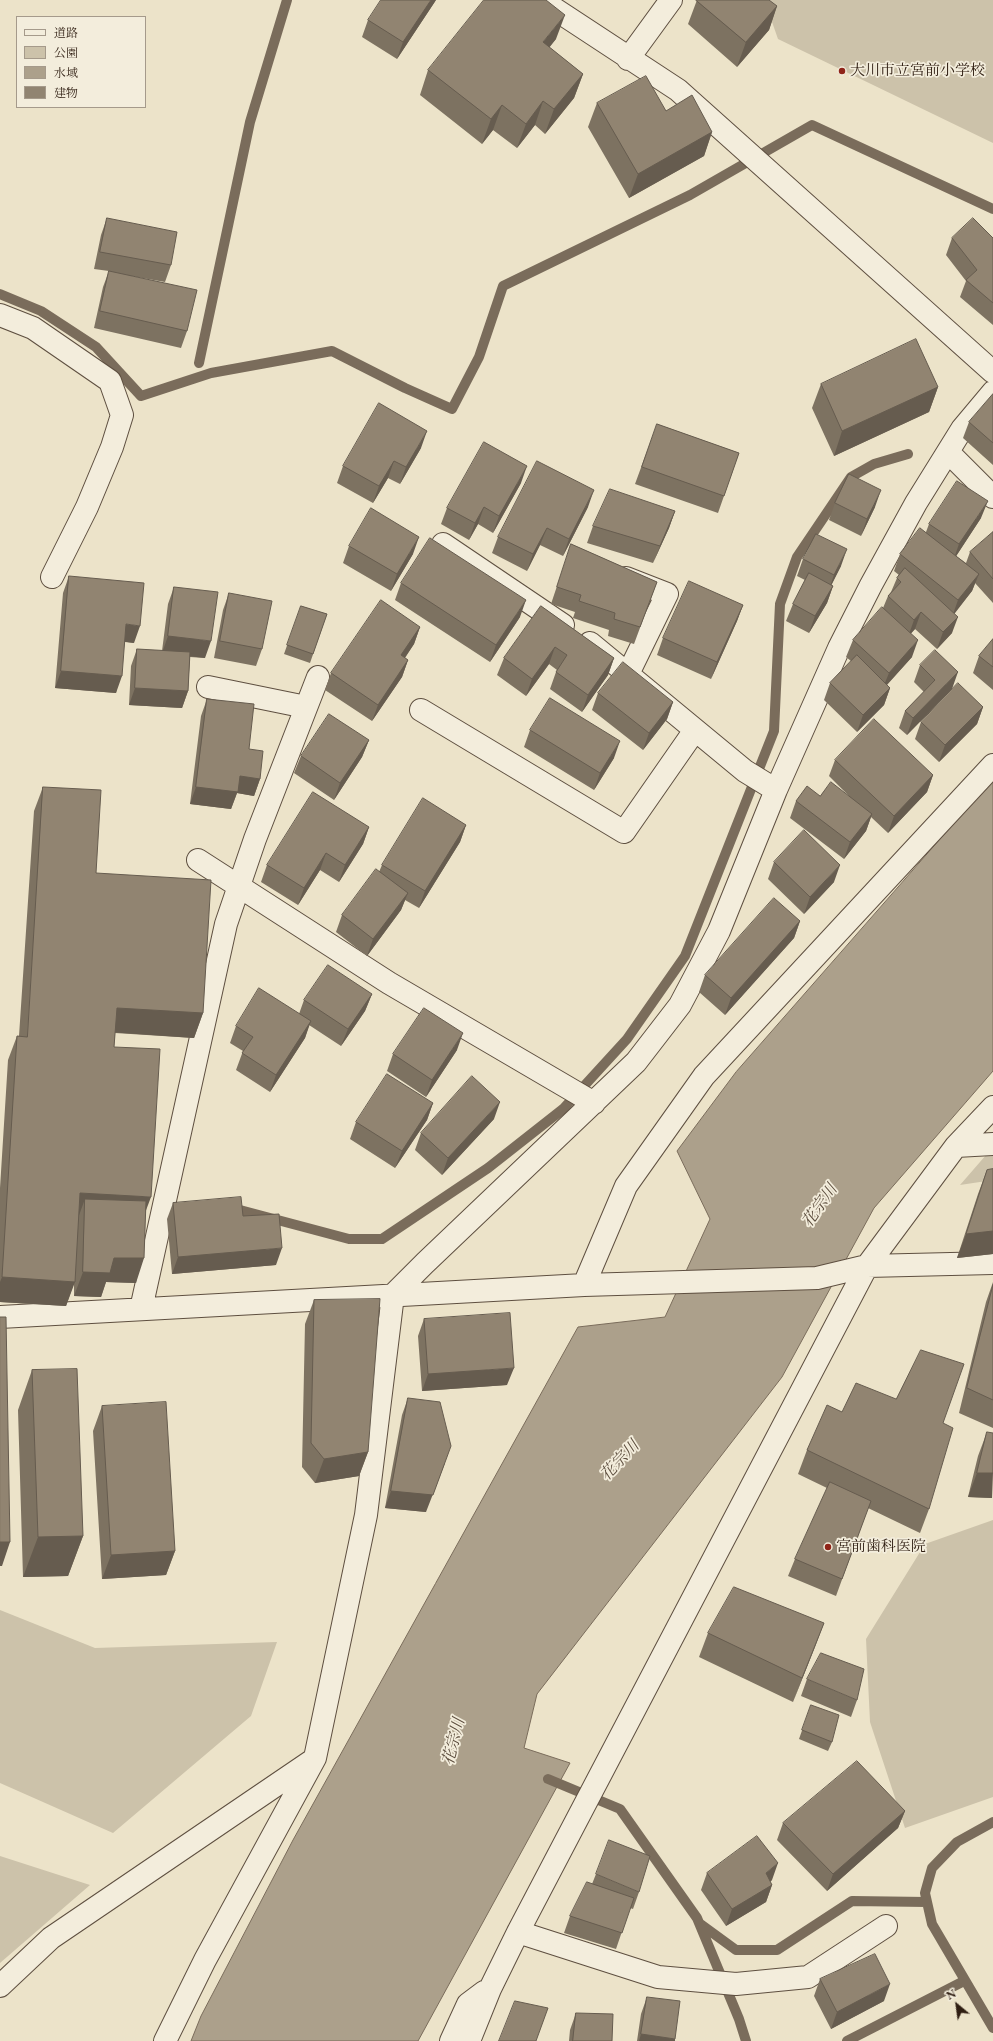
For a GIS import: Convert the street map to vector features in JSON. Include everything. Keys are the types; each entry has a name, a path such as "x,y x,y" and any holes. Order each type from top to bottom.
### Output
{"street":[{"path":"541,0 628,59 678,90 993,372"},
{"path":"628,59 671,0"},
{"path":"0,315 32,328 110,381 122,415 112,448 87,507 52,577"},
{"path":"165,2041 205,1960 315,1758 366,1515 393,1295 636,1062 680,1005 719,931 776,790 839,648 871,585 916,503 962,429 993,392"},
{"path":"948,452 993,497"},
{"path":"443,544 594,646 745,771 776,790"},
{"path":"605,570 667,594 628,674"},
{"path":"142,1309 226,924 238,886 318,678"},
{"path":"208,687 306,707"},
{"path":"422,710 624,832 695,730"},
{"path":"584,1285 626,1186 704,1076 993,765"},
{"path":"198,860 389,983 594,1103"},
{"path":"469,2041 490,1988 518,1932 867,1266 956,1146 993,1107"},
{"path":"956,1146 993,1144"},
{"path":"0,1317 584,1285 632,1285 817,1278 867,1266 993,1264"},
{"path":"0,1986 51,1938 315,1758"},
{"path":"518,1932 658,1977 736,1984 808,1977 886,1926"},
{"path":"451,2041 468,2004 490,1988"}],"green space":[{"path":"742,0 993,0 993,143 778,39 771,19"},
{"path":"993,1147 993,1180 960,1185"},
{"path":"993,1520 993,1797 905,1828 870,1722 866,1639 925,1544"},
{"path":"0,1610 95,1648 277,1642 251,1716 113,1833 0,1783"},
{"path":"0,1856 90,1885 0,1963"}],"water":[{"name":"花宗川","path":"993,779 993,1071 874,1208 782,1377 537,1694 524,1748 570,1763 418,2041 191,2041 201,2016 293,1840 578,1327 665,1317 710,1219 677,1151 736,1072"}],"building":[{"path":"381,0 431,0 403,42 368,20"},
{"path":"484,0 546,0 565,15 543,42 583,74 554,109 543,101 526,124 502,105 491,119 428,70"},
{"path":"696,0 769,0 777,6 746,42"},
{"path":"646,76 666,111 692,95 712,132 638,174 597,103"},
{"path":"107,218 177,232 171,265 100,252"},
{"path":"973,218 993,238 993,303 966,280 977,270 952,238"},
{"path":"109,271 197,290 187,331 100,311"},
{"path":"916,339 938,387 842,431 821,384"},
{"path":"993,394 993,443 969,422"},
{"path":"379,403 427,431 406,467 394,461 379,486 343,466"},
{"path":"657,424 739,453 724,496 642,467"},
{"path":"484,442 527,466 499,516 484,507 475,523 447,508"},
{"path":"537,461 594,490 569,539 547,528 533,554 498,537"},
{"path":"849,474 881,490 867,519 835,503"},
{"path":"957,481 988,501 959,544 929,524"},
{"path":"610,489 675,511 660,546 593,526"},
{"path":"371,508 419,537 397,574 349,546"},
{"path":"920,528 979,574 958,600 900,554"},
{"path":"993,532 993,579 970,552"},
{"path":"816,534 847,549 834,575 803,559"},
{"path":"430,538 526,600 496,645 401,583"},
{"path":"571,544 657,582 640,627 614,619 615,613 579,601 581,595 557,587"},
{"path":"905,568 958,617 943,632 921,612 914,620 888,596 901,582 897,578"},
{"path":"809,573 833,586 815,616 793,604"},
{"path":"69,576 144,583 140,626 126,624 122,676 61,671"},
{"path":"689,581 743,605 717,662 663,638"},
{"path":"174,587 218,592 211,641 168,636"},
{"path":"229,593 272,601 262,649 220,641"},
{"path":"381,600 420,627 401,655 408,660 378,705 331,673"},
{"path":"301,606 327,614 313,654 287,645"},
{"path":"541,606 614,658 588,695 556,672 567,655 555,647 532,679 504,658"},
{"path":"882,607 918,640 889,673 853,640"},
{"path":"993,639 993,667 979,656"},
{"path":"137,649 190,652 188,691 135,688"},
{"path":"935,650 958,672 913,718 905,711 935,680 920,665"},
{"path":"857,655 890,688 863,715 830,683"},
{"path":"623,662 673,702 649,733 598,693"},
{"path":"958,683 983,707 945,745 921,722"},
{"path":"550,698 620,741 600,773 530,730"},
{"path":"207,699 254,704 249,749 263,751 260,779 240,776 238,792 196,787"},
{"path":"329,714 369,740 340,783 301,756"},
{"path":"874,719 933,775 894,816 835,760"},
{"path":"831,782 872,814 850,842 796,801 807,786 820,796"},
{"path":"43,787 101,790 96,873 211,880 203,1013 117,1008 114,1047 160,1049 151,1197 80,1193 75,1282 2,1277 17,1036 27,1037"},
{"path":"313,792 369,827 345,865 326,853 304,888 267,865"},
{"path":"423,798 466,825 425,891 382,865"},
{"path":"804,830 840,865 810,897 774,862"},
{"path":"376,869 408,893 373,939 342,915"},
{"path":"774,898 800,921 731,998 705,975"},
{"path":"328,965 372,994 348,1029 304,1000"},
{"path":"259,988 311,1021 276,1075 242,1053 253,1037 236,1026"},
{"path":"424,1008 463,1033 432,1080 393,1054"},
{"path":"387,1074 433,1103 402,1151 356,1122"},
{"path":"472,1076 500,1102 448,1158 421,1133"},
{"path":"993,1169 993,1231 966,1234 987,1170"},
{"path":"241,1197 243,1216 279,1214 282,1248 178,1257 173,1203"},
{"path":"85,1199 146,1201 144,1258 114,1258 110,1273 83,1272"},
{"path":"993,1285 993,1400 967,1388"},
{"path":"380,1299 368,1452 324,1459 311,1443 314,1300"},
{"path":"510,1313 514,1368 428,1374 424,1319"},
{"path":"0,1317 6,1317 10,1542 0,1542"},
{"path":"921,1350 964,1364 943,1423 953,1428 929,1509 807,1450 827,1405 842,1412 856,1383 896,1399"},
{"path":"77,1369 83,1536 38,1537 32,1370"},
{"path":"408,1398 440,1402 451,1446 433,1495 391,1491"},
{"path":"166,1402 175,1551 111,1555 102,1406"},
{"path":"987,1432 993,1433 993,1473 977,1473"},
{"name":"宮前歯科医院","path":"830,1482 871,1501 842,1579 795,1559"},
{"path":"734,1587 824,1623 802,1678 708,1633"},
{"path":"821,1653 864,1669 857,1700 807,1679"},
{"path":"811,1705 839,1715 832,1742 802,1730"},
{"path":"857,1761 905,1811 833,1874 783,1823"},
{"path":"757,1836 778,1863 766,1873 772,1885 732,1909 707,1873"},
{"path":"609,1840 650,1856 639,1892 596,1874"},
{"path":"587,1882 634,1898 622,1933 570,1916"},
{"path":"875,1954 890,1984 837,2012 820,1979"},
{"path":"647,1997 680,2001 675,2039 641,2034"},
{"path":"515,2001 548,2008 536,2041 499,2041"},
{"path":"576,2013 613,2014 612,2041 573,2041"}],"waterway":[{"path":"199,363 250,122 287,0"},
{"path":"0,294 41,311 96,347 141,396 211,373 332,351 405,388 452,409 479,357 503,286 690,195 812,125 993,209"},
{"path":"229,1210 240,1210 349,1239 382,1239 488,1168 563,1109 627,1039 685,956 774,731 780,604 797,557 851,477 874,464 908,454"},
{"path":"548,1779 620,1809 697,1918 739,2019 746,2041"},
{"path":"993,1822 957,1842 932,1868 925,1893 932,1924 993,2028"},
{"path":"699,1923 736,1950 777,1950 852,1901 927,1902"},
{"path":"847,2041 964,1981"}],"place":[{"name":"大川市立宮前小学校","path":"842,71"},
{"name":"宮前歯科医院","path":"828,1547"}]}
